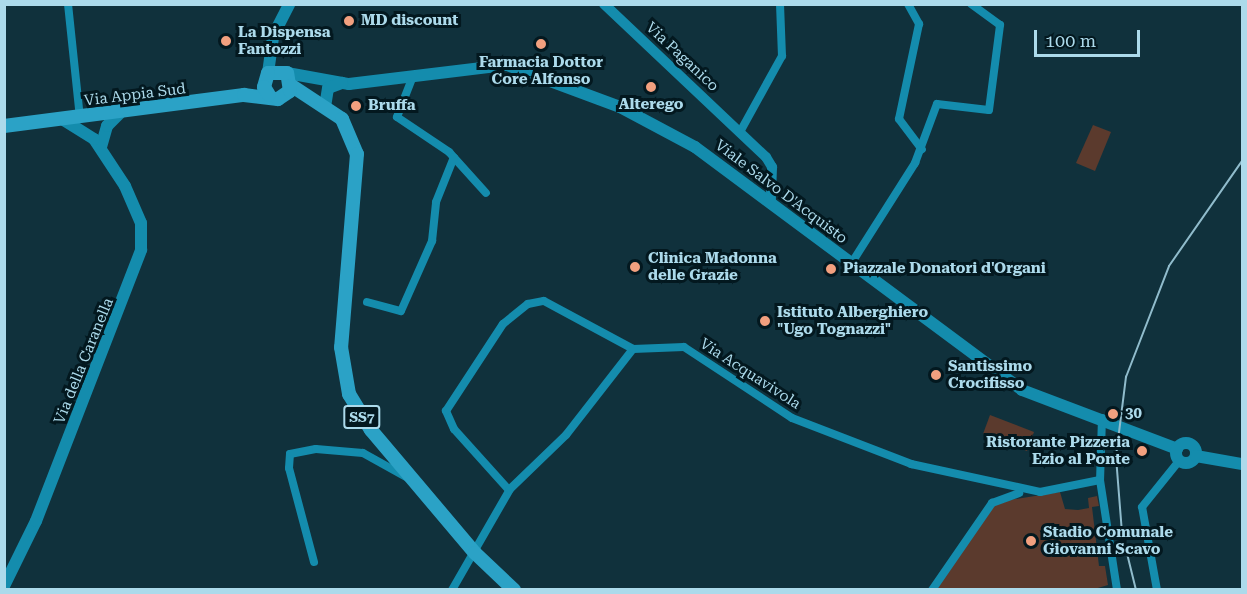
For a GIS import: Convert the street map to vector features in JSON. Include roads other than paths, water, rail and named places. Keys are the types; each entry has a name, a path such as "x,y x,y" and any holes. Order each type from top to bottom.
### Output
{"main road":[{"path":"289,4 271,43 283,98 319,104 328,88 342,83"},
{"name":"Viale Salvo D'Acquisto","path":"279,77 314,77 342,83 500,64 526,69 658,125 771,204 1012,384 1136,429 1178,455 1190,443 1196,456"},
{"path":"244,95 279,77"},
{"path":"269,96 279,77"},
{"name":"SS7","path":"279,77 319,104 350,130 357,154 342,342 344,377 365,422 475,553 514,590"},
{"name":"Via Appia Sud","path":"4,126 120,113 244,95 283,98"},
{"path":"101,147 105,129 120,113"},
{"name":"Via della Caranella","path":"4,586 140,257 138,212 86,117"},
{"name":"Via della Caranella","path":"64,120 101,147"},
{"path":"1178,455 1189,464 1196,456 1242,464"}],"street":[{"path":"68,4 86,117"},
{"name":"Via Paganico","path":"604,4 740,132 771,165 771,204"},
{"path":"740,132 782,56 780,4"},
{"path":"908,4 919,24 899,119 922,149"},
{"path":"851,264 922,149 939,103 989,110 1000,25 971,4"},
{"path":"413,76 395,117 454,157 486,193"},
{"path":"367,302 401,311 434,236 435,206 454,157"},
{"path":"452,590 509,490 566,435 633,349 544,301 528,304 503,324 446,411 454,429 509,490"},
{"name":"Via Acquavivola","path":"633,349 680,346 775,408 821,431 911,464 1040,492 1100,480"},
{"path":"1102,418 1100,480 1117,590"},
{"path":"314,562 289,468 291,454 313,449 363,453 403,478 414,478"},
{"path":"1157,590 1142,507 1178,455"},
{"path":"932,590 995,499 1040,492"}],"railway":[{"path":"1136,590 1122,533 1116,456 1126,377 1169,266 1242,161"}],"place":[{"name":"MD discount","path":"349,21"},
{"name":"La Dispensa Fantozzi","path":"226,41"},
{"name":"Farmacia Dottor Core Alfonso","path":"541,44"},
{"name":"Alterego","path":"651,87"},
{"name":"Bruffa","path":"356,106"},
{"name":"Clinica Madonna delle Grazie","path":"635,267"},
{"name":"Piazzale Donatori d'Organi","path":"831,269"},
{"name":"Istituto Alberghiero \"Ugo Tognazzi\"","path":"765,321"},
{"name":"Santissimo Crocifisso","path":"936,375"},
{"name":"30","path":"1113,414"},
{"name":"Ristorante Pizzeria Ezio al Ponte","path":"1142,451"},
{"name":"Stadio Comunale Giovanni Scavo","path":"1031,541"}]}
